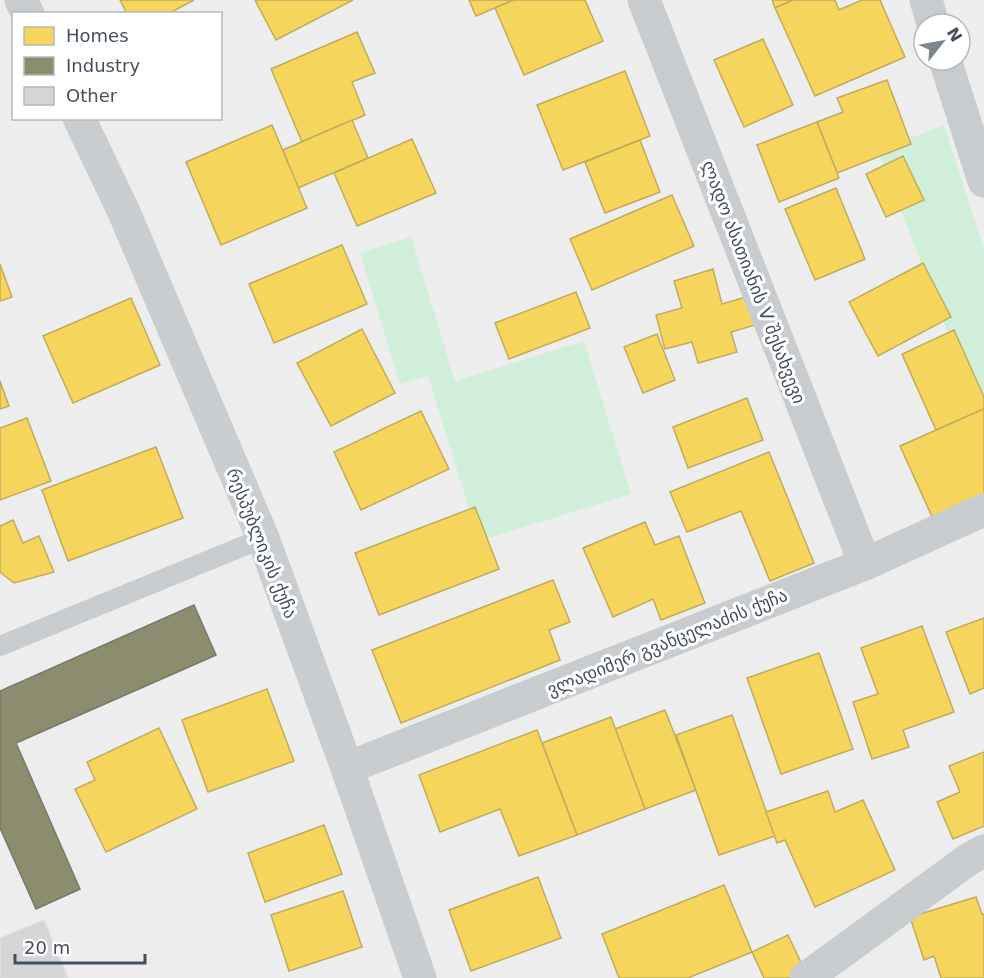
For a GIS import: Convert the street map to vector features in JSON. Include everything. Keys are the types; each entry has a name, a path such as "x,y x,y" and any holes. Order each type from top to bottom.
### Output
{"street":[{"name":"ლადო ასათიანის V შესახვევი","path":"644,0 865,564"},
{"path":"949,72 984,181"},
{"name":"რესპუბლიკის ქუჩა","path":"80,120 123,210 263,538 347,768 420,978"},
{"name":"ვლადიმერ გვანცელაძის ქუჩა","path":"347,768 865,564 984,510"},
{"path":"806,978 969,858 984,851"}],"lane":[{"path":"0,646 263,538"}],"green space":[{"path":"944,125 984,249 984,426 878,151"},
{"path":"411,237 455,381 584,341 631,494 479,541 428,376 400,384 360,253"}],"building: Homes":[{"path":"120,0 194,0 172,12 126,12"},
{"path":"255,0 353,0 276,40"},
{"path":"469,0 514,0 476,16"},
{"path":"514,0 585,0 603,41 524,75 495,8"},
{"path":"772,0 793,0 775,8"},
{"path":"793,0 835,0 839,10 862,0 880,0 905,57 815,96 775,8"},
{"path":"357,32 375,73 352,82 365,115 302,142 271,69"},
{"path":"763,39 793,105 744,127 714,60"},
{"path":"625,71 650,136 563,170 537,105"},
{"path":"887,80 911,144 837,173 817,122 843,112 837,98"},
{"path":"352,120 368,158 298,188 283,150"},
{"path":"817,122 839,178 779,202 757,145"},
{"path":"272,125 307,208 221,245 186,162"},
{"path":"412,139 436,193 357,226 334,173"},
{"path":"640,140 660,192 605,213 585,162"},
{"path":"903,156 924,200 886,217 866,174"},
{"path":"836,188 865,259 815,280 785,209"},
{"path":"672,195 694,246 592,290 570,239"},
{"path":"342,245 367,304 274,343 249,284"},
{"path":"923,263 951,317 878,356 849,302"},
{"path":"0,264 12,297 0,301"},
{"path":"713,269 722,304 746,297 755,325 731,332 737,352 698,363 692,342 665,349 656,315 682,308 674,281"},
{"path":"576,292 590,328 509,359 495,323"},
{"path":"131,298 160,365 73,403 43,336"},
{"path":"362,329 395,393 331,426 297,363"},
{"path":"954,330 984,397 984,409 936,430 902,354"},
{"path":"657,334 675,380 643,393 624,347"},
{"path":"0,381 9,406 0,409"},
{"path":"747,398 763,440 688,468 673,427"},
{"path":"984,409 984,498 934,521 900,446"},
{"path":"421,411 449,469 361,510 334,452"},
{"path":"27,418 51,481 0,500 0,428"},
{"path":"156,447 183,518 68,561 42,490"},
{"path":"769,452 814,563 770,581 741,511 687,532 670,492"},
{"path":"475,507 499,569 379,615 355,553"},
{"path":"13,520 23,543 39,536 54,572 14,583 0,572 0,526"},
{"path":"645,522 655,545 679,536 705,603 661,620 653,599 613,617 583,548"},
{"path":"553,580 570,622 549,630 560,660 401,723 372,650"},
{"path":"984,618 984,688 970,694 946,632"},
{"path":"922,626 954,712 903,730 909,747 872,759 853,702 878,694 861,648"},
{"path":"819,653 853,749 781,774 747,678"},
{"path":"267,689 294,761 208,792 182,720"},
{"path":"665,710 696,790 645,809 615,729"},
{"path":"732,715 775,836 719,855 676,735"},
{"path":"611,717 645,809 577,835 542,743"},
{"path":"159,728 197,809 106,852 75,789 95,780 87,762"},
{"path":"537,730 577,835 519,856 500,809 440,832 419,775"},
{"path":"984,752 984,826 953,839 937,802 960,792 949,766"},
{"path":"828,791 835,812 863,800 895,870 815,907 785,840 777,843 766,812"},
{"path":"324,825 342,874 265,902 248,853"},
{"path":"538,877 561,938 471,971 449,910"},
{"path":"724,885 752,952 688,978 619,978 602,934"},
{"path":"343,891 362,947 289,971 271,915"},
{"path":"976,897 982,914 984,914 984,978 941,978 934,956 924,960 910,917"},
{"path":"788,935 805,971 791,978 764,978 752,952"}],"building: Industry":[{"path":"194,605 216,655 16,743 80,889 36,909 0,828 0,691"}],"building: Other":[{"path":"44,920 68,978 0,978 0,938"}]}
